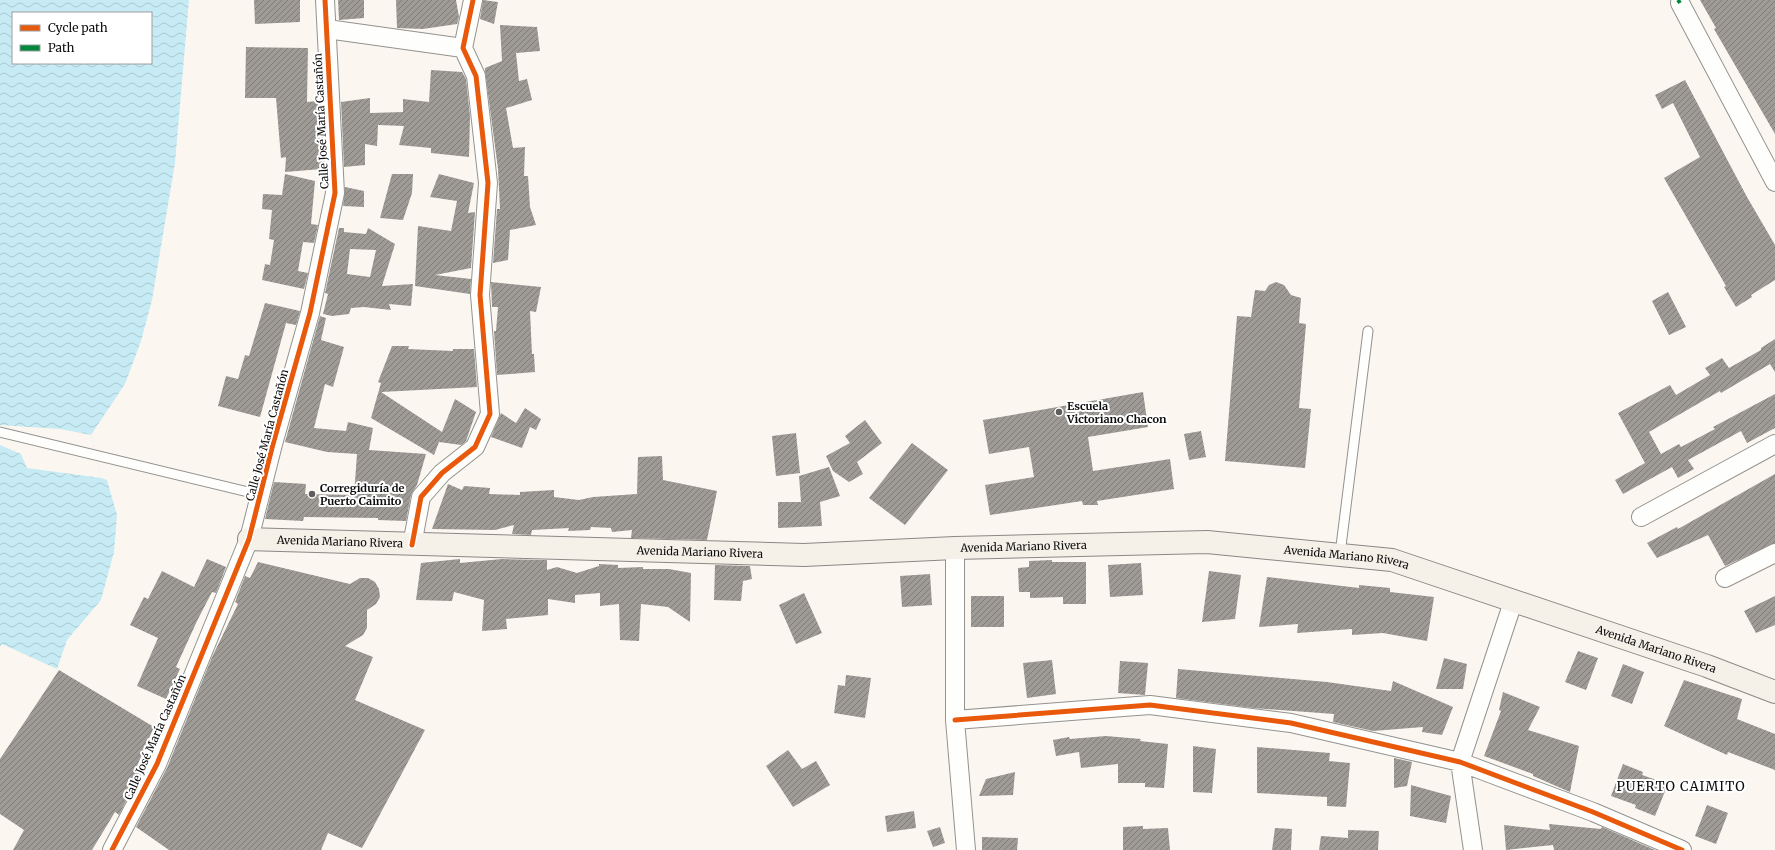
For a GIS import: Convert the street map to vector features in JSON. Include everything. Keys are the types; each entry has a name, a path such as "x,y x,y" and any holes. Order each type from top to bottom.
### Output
{"main road":[{"name":"Avenida Mariano Rivera","path":"249,539 804,555 955,548 1207,542 1340,554 1392,560 1513,602 1708,666 1775,692"}],"street":[{"name":"Calle José María Castañón","path":"112,850 157,764 249,539 273,444 310,313 335,193 325,0"},
{"path":"412,544 421,498 442,473 475,447 490,414 480,295 488,183 476,76 463,48 473,0"},
{"path":"1680,3 1775,182"},
{"path":"327,30 463,48"},
{"path":"1641,517 1775,444"},
{"path":"955,548 955,720 966,850"},
{"path":"1725,578 1775,553"},
{"path":"1473,850 1460,762 1513,602"},
{"path":"955,720 1150,705 1291,723 1460,762 1593,812 1682,850"}],"lane":[{"path":"1340,554 1368,330"},
{"path":"0,432 261,495"}],"water":[{"path":"0,0 189,0 175,163 152,300 141,341 125,384 91,435 101,478 107,480 117,515 114,552 101,600 67,640 57,669 2,644 0,647"}],"pier":[{"path":"0,425 60,429 91,435 101,478 27,468 21,454 0,445"}],"building":[{"path":"254,0 300,0 300,22 255,24"},
{"path":"338,0 364,0 364,18 339,20"},
{"path":"396,0 456,0 459,17 457,24 423,29 397,28"},
{"path":"483,0 498,2 494,24 480,19"},
{"path":"1700,0 1775,0 1775,134 1714,29 1716,28"},
{"path":"500,25 537,27 540,51 516,53 519,81 527,79 532,100 506,108 513,148 525,147 524,176 528,176 530,207 536,225 510,230 508,260 493,263 497,209 500,209 498,169 485,68 502,61"},
{"path":"246,47 308,48 307,102 318,101 322,169 285,172 286,157 281,158 276,98 245,98"},
{"path":"431,70 462,72 466,79 470,116 469,157 431,153 431,148 399,145 404,126 378,125 377,146 365,144 365,165 344,167 341,102 370,98 370,113 403,112 403,99 429,102"},
{"path":"1685,80 1747,197 1775,245 1775,280 1751,295 1752,297 1736,307 1724,287 1726,286 1664,178 1700,157 1673,103 1662,109 1655,95"},
{"path":"285,174 315,181 311,224 318,225 314,243 303,242 298,271 308,273 304,289 262,280 265,264 270,265 274,240 269,239 272,210 262,209 263,194 282,195"},
{"path":"392,174 413,174 412,193 403,220 380,218"},
{"path":"439,174 474,183 468,213 475,212 471,268 435,275 471,279 470,294 415,286 418,226 451,231 457,201 430,197"},
{"path":"345,187 364,191 364,207 343,206"},
{"path":"339,228 344,228 344,232 366,234 368,228 395,244 382,286 413,284 411,306 389,304 391,310 364,307 351,308 349,314 332,316 323,314 328,294 325,293","holes":["350,249 376,250 370,277 347,274"]},
{"path":"491,282 541,287 536,312 530,311 532,354 534,354 535,372 497,375 494,331 496,331 498,307 492,307"},
{"path":"1276,282 1284,285 1291,295 1301,298 1299,323 1306,324 1299,408 1311,409 1305,468 1225,461 1237,316 1251,317 1255,290 1265,291 1269,285"},
{"path":"1668,292 1686,327 1669,335 1652,301"},
{"path":"265,303 300,311 296,325 286,323 260,417 218,406 226,376 238,379 245,355 249,356"},
{"path":"320,316 326,318 321,340 344,347 333,387 325,384 314,428 346,431 348,422 373,428 369,450 426,454 417,485 411,495 406,521 378,520 378,518 304,517 303,521 265,519 274,482 306,484 305,494 354,495 357,454 327,452 285,442"},
{"path":"1775,339 1775,372 1770,364 1721,393 1720,391 1649,432 1661,454 1679,444 1681,447 1715,429 1713,427 1775,394 1775,428 1747,443 1741,431 1688,460 1694,469 1678,478 1672,467 1623,494 1615,480 1645,463 1618,413 1670,385 1676,395 1710,375 1705,368 1722,358 1729,368 1761,350 1761,348"},
{"path":"392,346 409,346 408,349 453,351 453,349 474,349 477,387 381,392 442,432 455,399 476,412 466,441 461,445 439,442 434,455 371,418 381,383 378,382"},
{"path":"1143,392 1148,427 1088,437 1093,471 1170,459 1174,489 1097,501 1098,505 1083,505 1082,501 990,515 985,485 1034,477 1029,447 989,454 983,420"},
{"path":"525,408 541,419 536,430 530,427 522,448 491,437 501,413 516,423"},
{"path":"865,420 882,443 857,462 863,474 849,482 833,471 826,456 850,443 845,436"},
{"path":"1201,431 1206,457 1189,460 1184,434"},
{"path":"796,433 800,473 776,476 772,436"},
{"path":"912,443 948,470 905,525 869,498"},
{"path":"662,456 663,480 717,491 707,540 631,538 632,530 612,532 611,528 591,527 590,530 568,531 569,528 532,530 531,535 512,534 514,525 495,530 432,529 448,484 462,490 464,486 490,488 489,494 520,495 520,492 554,490 554,497 579,500 593,497 637,494 638,457"},
{"path":"829,467 840,496 820,502 822,526 778,528 778,502 801,502 799,476"},
{"path":"1775,474 1775,543 1725,566 1708,535 1657,558 1647,543 1677,527 1678,529"},
{"path":"207,559 226,567 216,593 212,592 176,667 180,669 166,699 137,686 158,638 130,625 144,597 148,599 162,571 194,587"},
{"path":"460,559 460,563 502,559 547,560 547,570 557,567 577,573 599,566 599,564 618,565 618,568 643,567 643,569 669,569 691,573 690,622 668,607 641,604 639,641 620,640 619,604 600,606 600,593 575,595 575,603 548,599 548,615 506,619 507,629 482,631 484,600 454,592 452,601 416,600 421,563"},
{"path":"1052,560 1052,562 1086,562 1086,604 1063,604 1063,597 1030,598 1030,592 1019,592 1018,568 1029,567 1029,561"},
{"path":"258,562 350,584 360,578 368,578 375,582 379,589 380,597 376,604 367,610 367,628 363,635 345,646 373,657 355,700 425,730 362,848 328,833 321,850 169,850 136,827 167,768 212,657 238,604 235,602 245,576 250,578"},
{"path":"1141,563 1143,595 1110,597 1108,565"},
{"path":"715,565 750,566 752,579 743,581 741,601 714,600"},
{"path":"1209,571 1241,575 1235,619 1202,622"},
{"path":"930,574 932,605 902,607 900,576"},
{"path":"1267,577 1359,588 1359,585 1390,588 1390,592 1434,597 1427,641 1383,633 1352,635 1352,629 1297,633 1298,624 1259,627"},
{"path":"804,593 822,633 796,644 779,605"},
{"path":"971,596 1004,596 1004,627 971,627"},
{"path":"1775,596 1775,625 1756,633 1744,611"},
{"path":"1578,651 1598,658 1586,690 1565,682"},
{"path":"1444,658 1467,664 1463,689 1436,689"},
{"path":"1052,660 1056,694 1027,698 1023,663"},
{"path":"1120,661 1148,663 1145,695 1118,693"},
{"path":"1623,664 1644,672 1632,704 1611,696"},
{"path":"1178,669 1327,682 1391,691 1393,681 1453,707 1442,735 1422,732 1423,727 1373,731 1333,722 1334,714 1253,708 1176,698"},
{"path":"59,670 154,727 137,766 142,769 119,815 115,812 92,850 13,850 24,830 0,814 0,759"},
{"path":"846,675 871,678 865,718 834,713 838,685 845,686"},
{"path":"1684,680 1742,699 1737,719 1775,734 1775,770 1728,752 1727,755 1664,726"},
{"path":"1503,692 1540,707 1528,730 1579,746 1570,792 1533,776 1533,774 1484,756 1501,711 1499,710"},
{"path":"1106,736 1141,739 1140,741 1168,744 1164,788 1145,787 1145,783 1118,783 1118,764 1081,768 1079,752 1056,756 1053,740 1069,737 1070,739"},
{"path":"1193,746 1216,749 1212,793 1193,792"},
{"path":"1257,747 1330,753 1329,761 1350,763 1346,807 1327,806 1327,797 1257,793"},
{"path":"788,750 802,769 816,761 830,785 793,807 766,766"},
{"path":"1394,758 1412,762 1407,786 1394,788"},
{"path":"1623,764 1643,772 1642,775 1668,784 1655,816 1635,808 1636,805 1611,796"},
{"path":"1015,772 1013,795 979,796 986,779"},
{"path":"1411,785 1451,796 1446,823 1410,816"},
{"path":"1707,805 1728,813 1716,844 1695,836"},
{"path":"914,811 916,828 887,832 885,816"},
{"path":"1549,824 1601,829 1602,827 1655,850 1554,850 1553,845 1506,850 1504,825 1550,830"},
{"path":"1143,826 1143,829 1168,828 1170,850 1123,850 1123,827"},
{"path":"940,827 945,843 933,847 927,831"},
{"path":"1275,828 1292,829 1291,850 1272,850"},
{"path":"1348,830 1379,831 1378,850 1319,850 1321,836 1348,838"},
{"path":"982,837 1018,838 1017,850 982,850"}],"cycle path":[{"path":"112,850 157,764 249,539 273,444 310,313 335,193 325,0"},
{"path":"412,545 421,497 442,473 475,447 490,414 480,295 488,183 476,76 463,48 473,0"},
{"path":"955,720 1150,705 1291,723 1460,762 1593,812 1682,850"}],"place":[{"name":"Escuela Victoriano Chacon","path":"1059,412"},
{"name":"Corregiduría de Puerto Caimito","path":"312,494"}],"district":[{"name":"PUERTO CAIMITO","path":"1681,786"}]}
